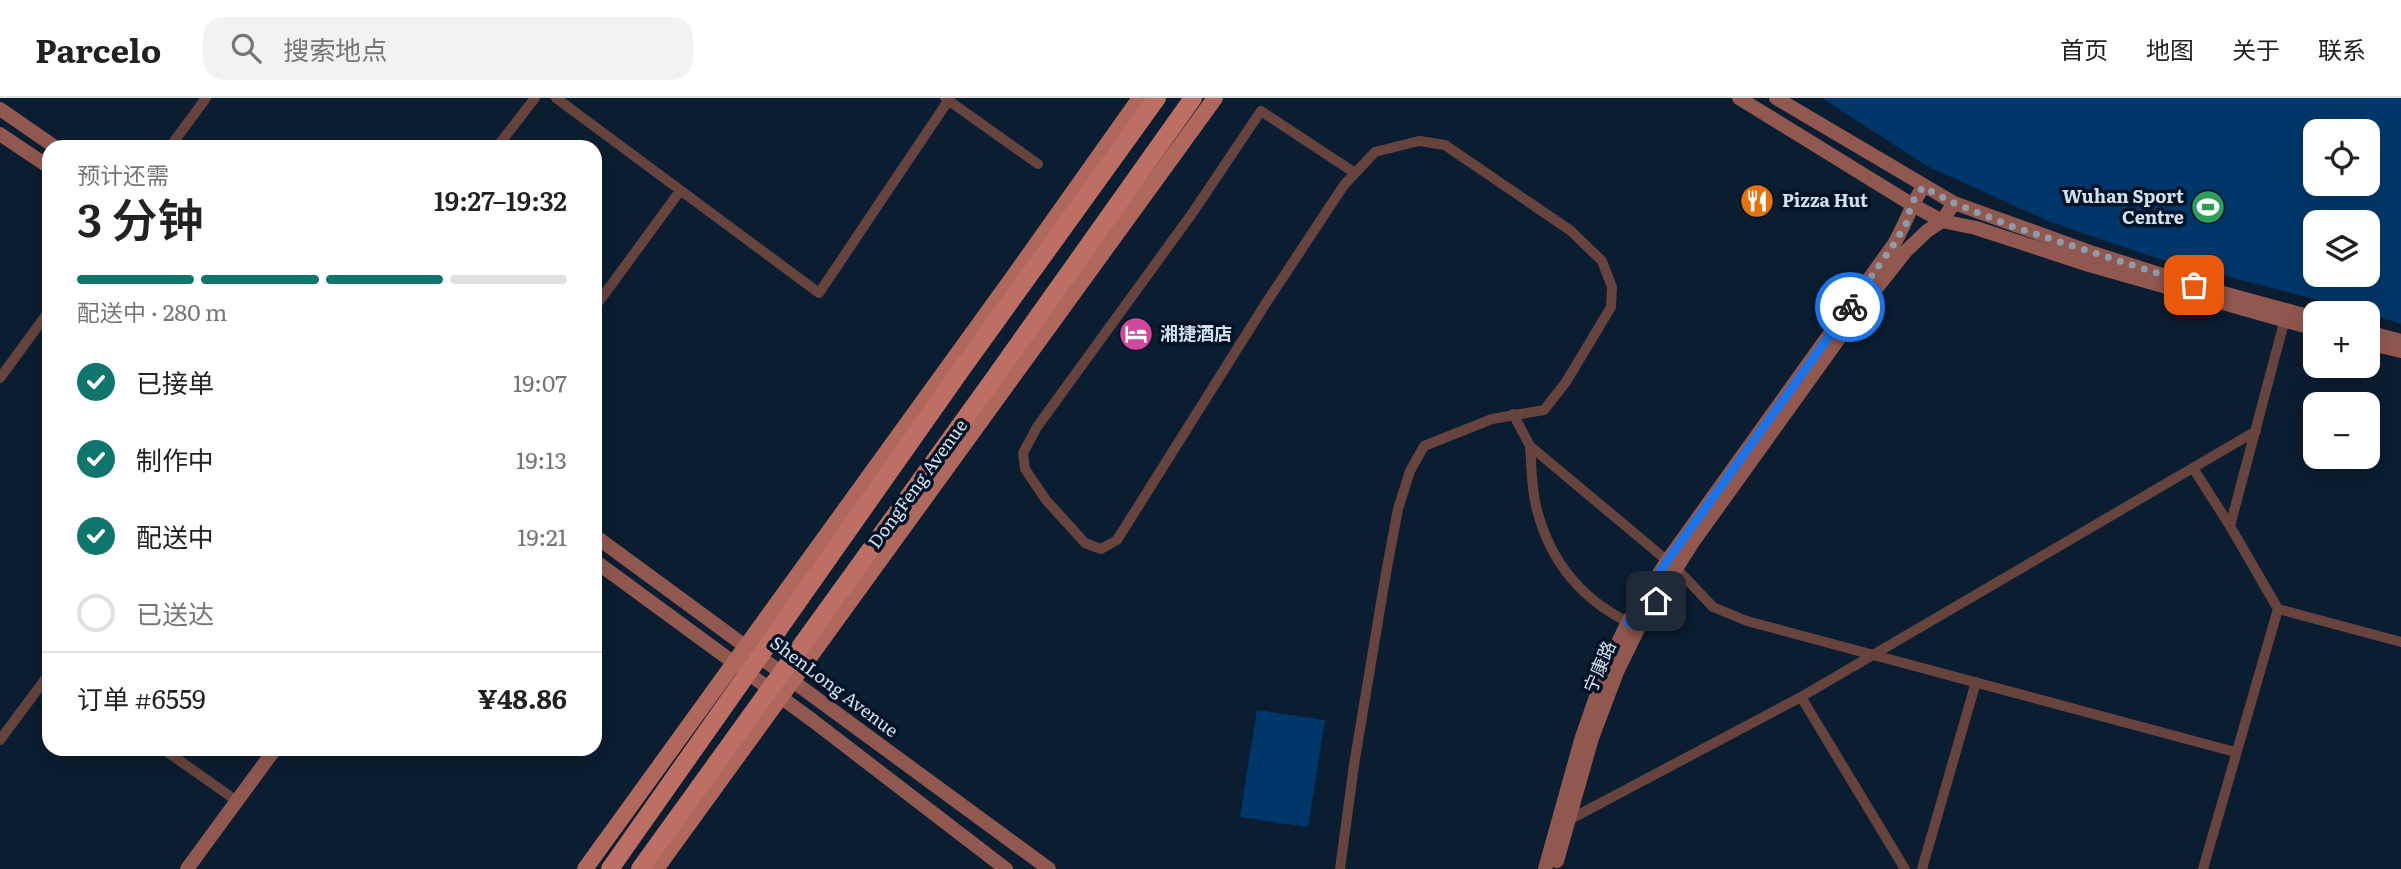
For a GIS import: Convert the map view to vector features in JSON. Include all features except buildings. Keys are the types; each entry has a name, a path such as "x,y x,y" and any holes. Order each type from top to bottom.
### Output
{"highway":[{"name":"DongFeng Avenue","path":"610,869 953,381 1157,98"},
{"name":"DongFeng Avenue","path":"640,869 1193,98"}],"main road":[{"path":"585,869 1140,98"},
{"path":"656,869 1215,98"},
{"path":"1739,98 1942,221 1976,228 2089,265 2286,316 2303,317"},
{"path":"1776,98 1954,203 2092,253 2303,324"},
{"path":"0,109 45,140"},
{"path":"0,134 42,162"},
{"path":"1671,565 1880,265 1907,222 1911,204 1923,187"},
{"name":"宁康路","path":"1554,869 1563,823 1633,625 1671,565 1861,308 1906,251 1942,221 1954,203"},
{"path":"2380,335 2401,341"},
{"path":"2380,346 2401,351"},
{"name":"ShenLong Avenue","path":"602,541 1049,869"},
{"path":"602,566 1006,869"},
{"path":"187,869 270,756"},
{"path":"1545,869 1563,823"}],"street":[{"path":"175,140 206,98"},
{"path":"502,140 535,98"},
{"path":"556,98 819,293 948,99 1038,164"},
{"path":"1340,869 1385,573 1398,509 1410,471 1424,446 1492,419 1544,410 1599,331 1611,307 1612,286 1602,261 1571,231 1445,145 1419,141 1375,152 1344,185 1266,303 1117,540 1101,549 1084,543 1046,500 1025,469 1023,453 1037,427 1191,215 1261,111 1355,173"},
{"path":"602,297 680,191"},
{"path":"2230,526 2286,316"},
{"path":"0,378 42,321"},
{"path":"1513,414 1530,446 1671,565 1713,607 1747,621 2235,752"},
{"path":"1563,823 1801,697 2256,431"},
{"path":"1530,446 1531,476 1537,511 1549,544 1562,568 1574,585 1633,625"},
{"path":"2193,468 2278,609 2401,642"},
{"path":"2203,869 2278,609"},
{"path":"1922,869 1976,682"},
{"path":"0,740 42,683"},
{"path":"1801,697 1905,869"},
{"path":"173,756 237,801"}],"shaded area":[{"name":"Wuhan Sport Centre","path":"1822,98 2401,98 2401,324 2380,317 2380,301 2322,301 2156,258 2053,223 1927,166"},
{"path":"1257,710 1325,720 1308,827 1240,817"}],"way so far":[{"path":"1850,307 1894,244 1907,222 1911,204 1923,187 2011,226 2194,285"}],"place":[{"name":"Pizza Hut","path":"1757,201"},
{"name":"Wuhan Sport Centre","path":"2208,207"},
{"name":"湘捷酒店","path":"1136,334"}],"route":[{"path":"1656,601 1639,627 1628,622 1667,561 1850,307"}]}
